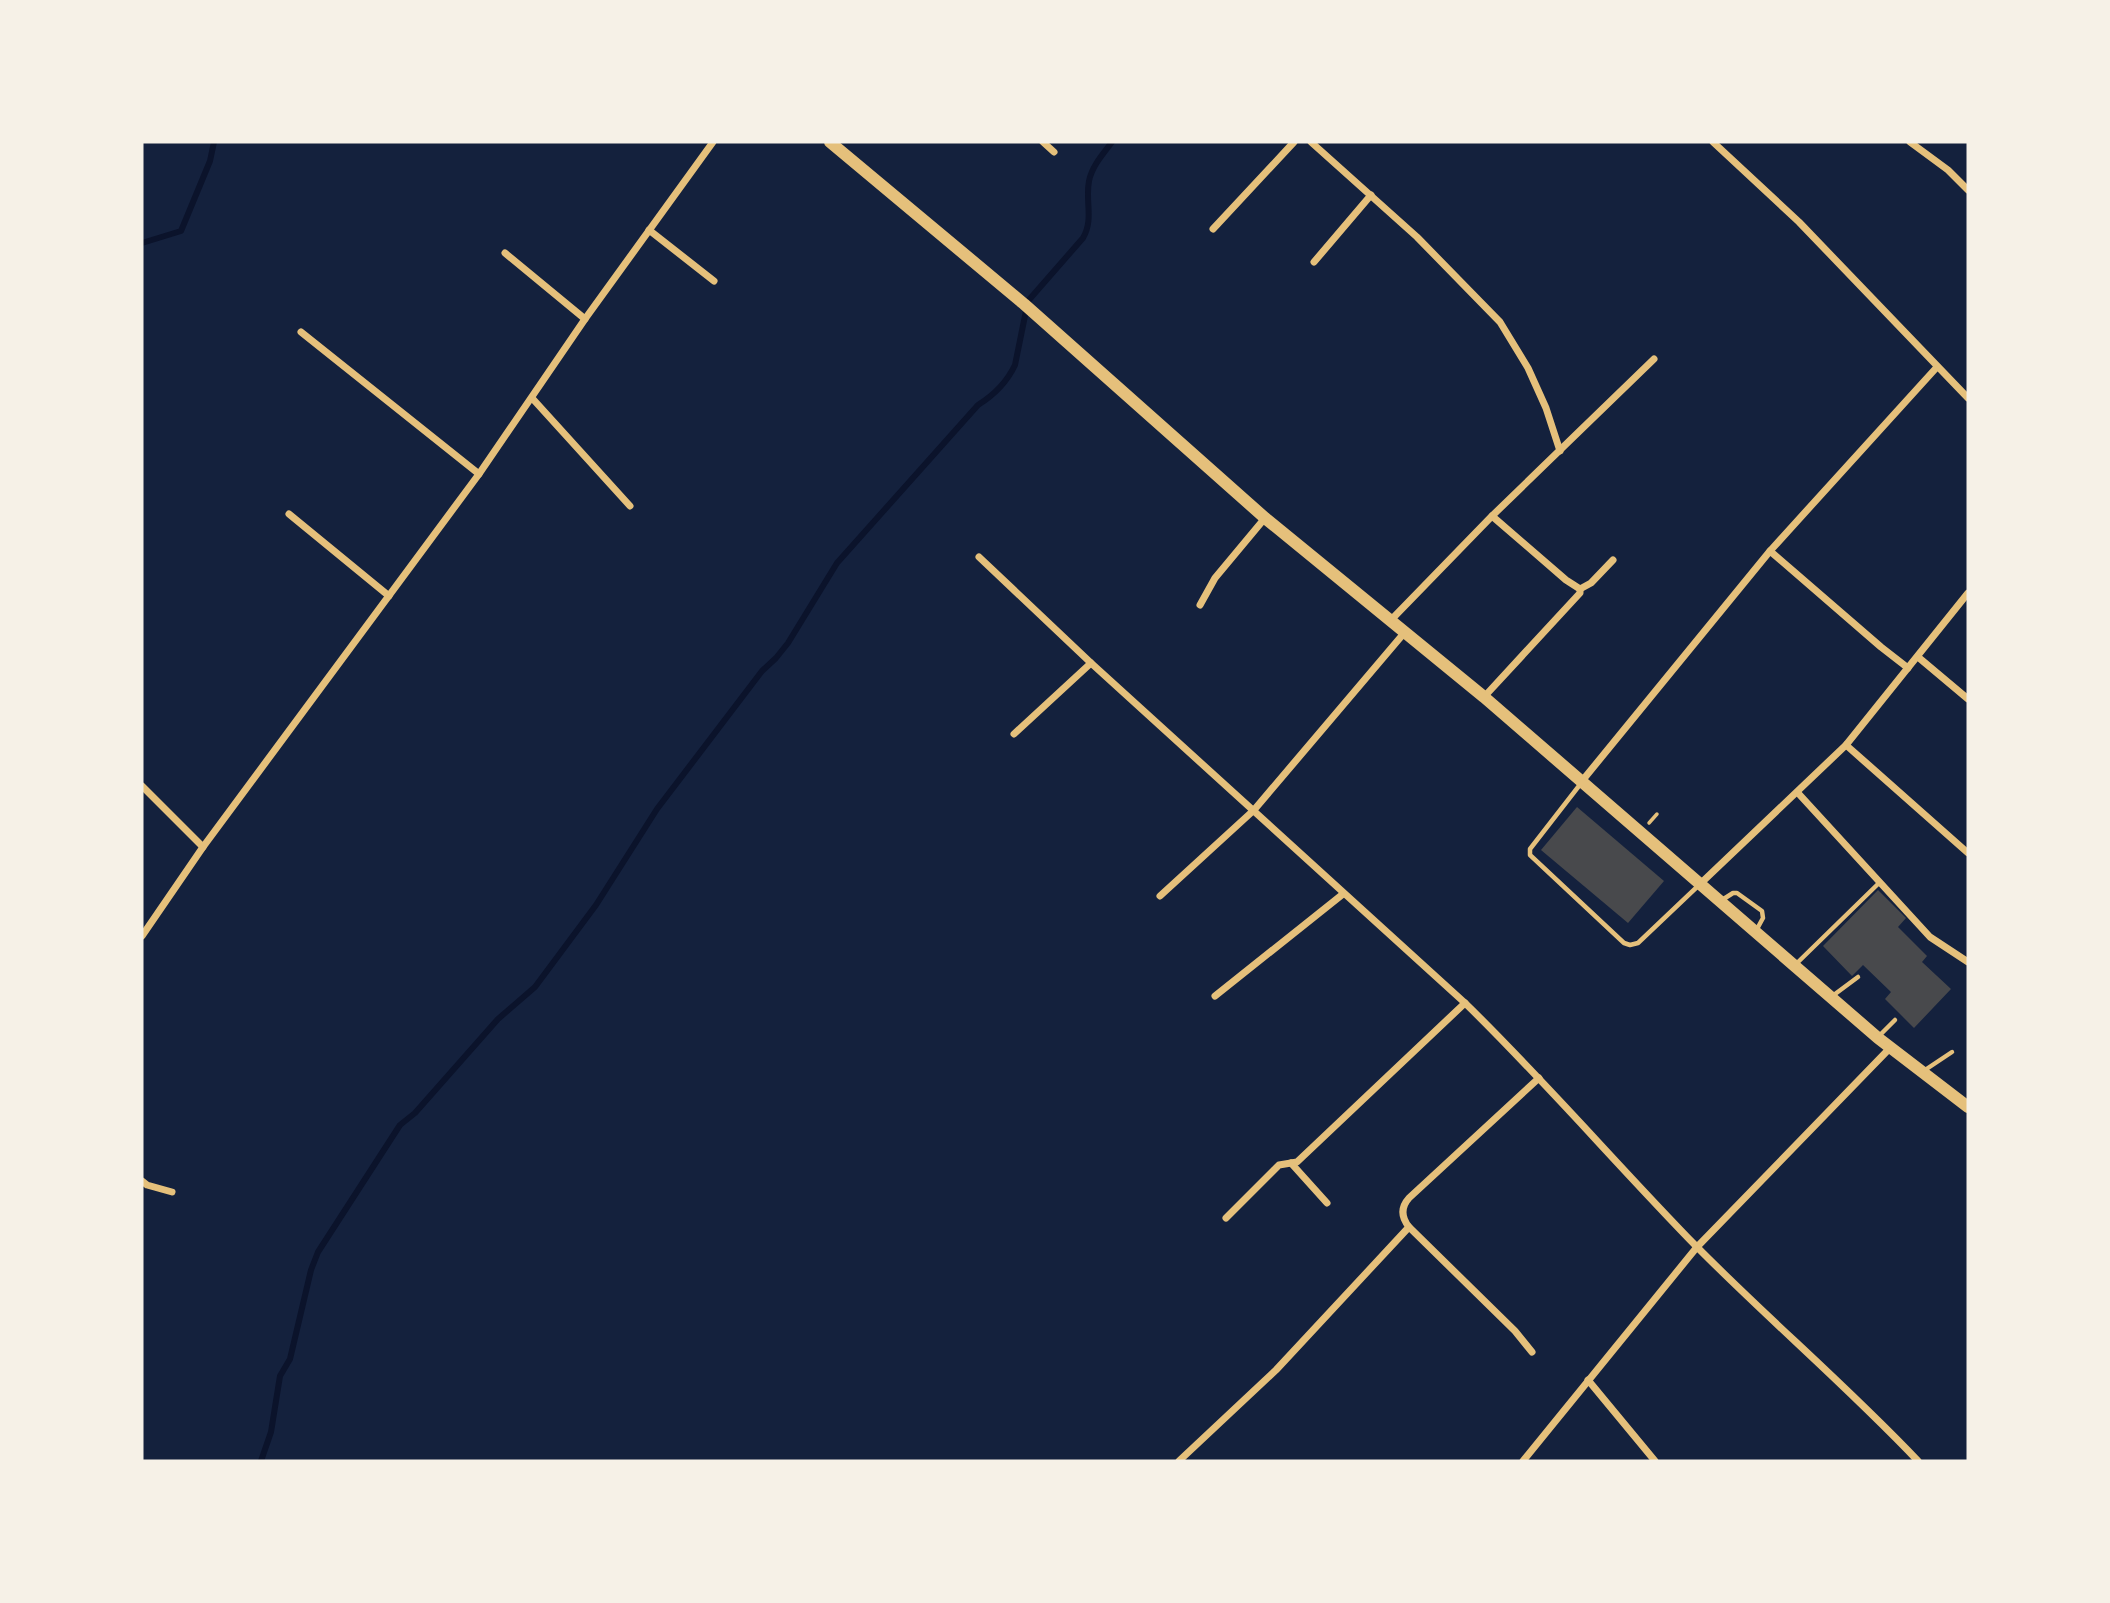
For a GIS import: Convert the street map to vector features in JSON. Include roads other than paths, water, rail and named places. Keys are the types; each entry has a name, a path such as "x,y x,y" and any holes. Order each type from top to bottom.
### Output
{"main road":[{"path":"830,142 1034,312 1265,518 1484,697 1830,998 1968,1107"}],"street":[{"path":"142,936 203,848 479,474 585,319 713,142"},
{"path":"1043,142 1054,152"},
{"path":"1213,229 1294,142"},
{"path":"1311,142 1417,237 1500,323 1528,368 1546,408 1560,452"},
{"path":"1713,142 1799,222 1968,398"},
{"path":"1910,142 1948,170 1968,190"},
{"path":"1314,262 1371,195"},
{"path":"649,230 714,281"},
{"path":"505,253 585,319"},
{"path":"302,332 479,474"},
{"path":"1391,620 1492,516 1654,359"},
{"path":"1582,781 1770,551 1937,367"},
{"path":"532,398 630,506"},
{"path":"289,514 389,596"},
{"path":"1492,516 1580,589"},
{"path":"1200,605 1215,578 1265,518"},
{"path":"1770,551 1909,668"},
{"path":"979,557 1091,663 1465,1003 1697,1247 1864,1405 1918,1461"},
{"path":"1484,697 1580,593 1580,589 1591,583 1613,560"},
{"path":"1699,885 1846,745 1968,593"},
{"path":"1160,896 1254,810 1405,632"},
{"path":"1918,657 1968,699"},
{"path":"1014,734 1091,663"},
{"path":"1846,745 1968,853"},
{"path":"142,786 203,848"},
{"path":"1798,793 1930,937 1968,962"},
{"path":"1215,996 1343,894"},
{"path":"1226,1218 1279,1165 1297,1162 1465,1003"},
{"path":"1523,1461 1697,1247 1890,1048"},
{"path":"1532,1352 1515,1331 1409,1227 1404,1221 1404,1203 1539,1078"},
{"path":"1291,1163 1327,1203"},
{"path":"142,1181 172,1192"},
{"path":"1185,1459 1276,1370 1409,1227"},
{"path":"1588,1380 1655,1461"}],"lane":[{"path":"1582,781 1530,849 1530,855 1624,943 1639,943 1699,885"},
{"path":"1794,966 1880,882"},
{"path":"1718,902 1735,892 1762,911 1763,918 1754,933"},
{"path":"1830,998 1858,977"},
{"path":"1878,1038 1895,1020"},
{"path":"1921,1072 1952,1052"}],"waterway":[{"path":"142,243 181,231 210,161 214,142"},
{"path":"261,1461 271,1432 280,1376 290,1359 311,1270 318,1252 400,1125 415,1113 498,1019 535,987 596,905 657,809 762,671 788,643 837,563 978,405 1008,377 1015,365 1028,301 1083,238 1089,217 1090,176 1112,142"}]}
